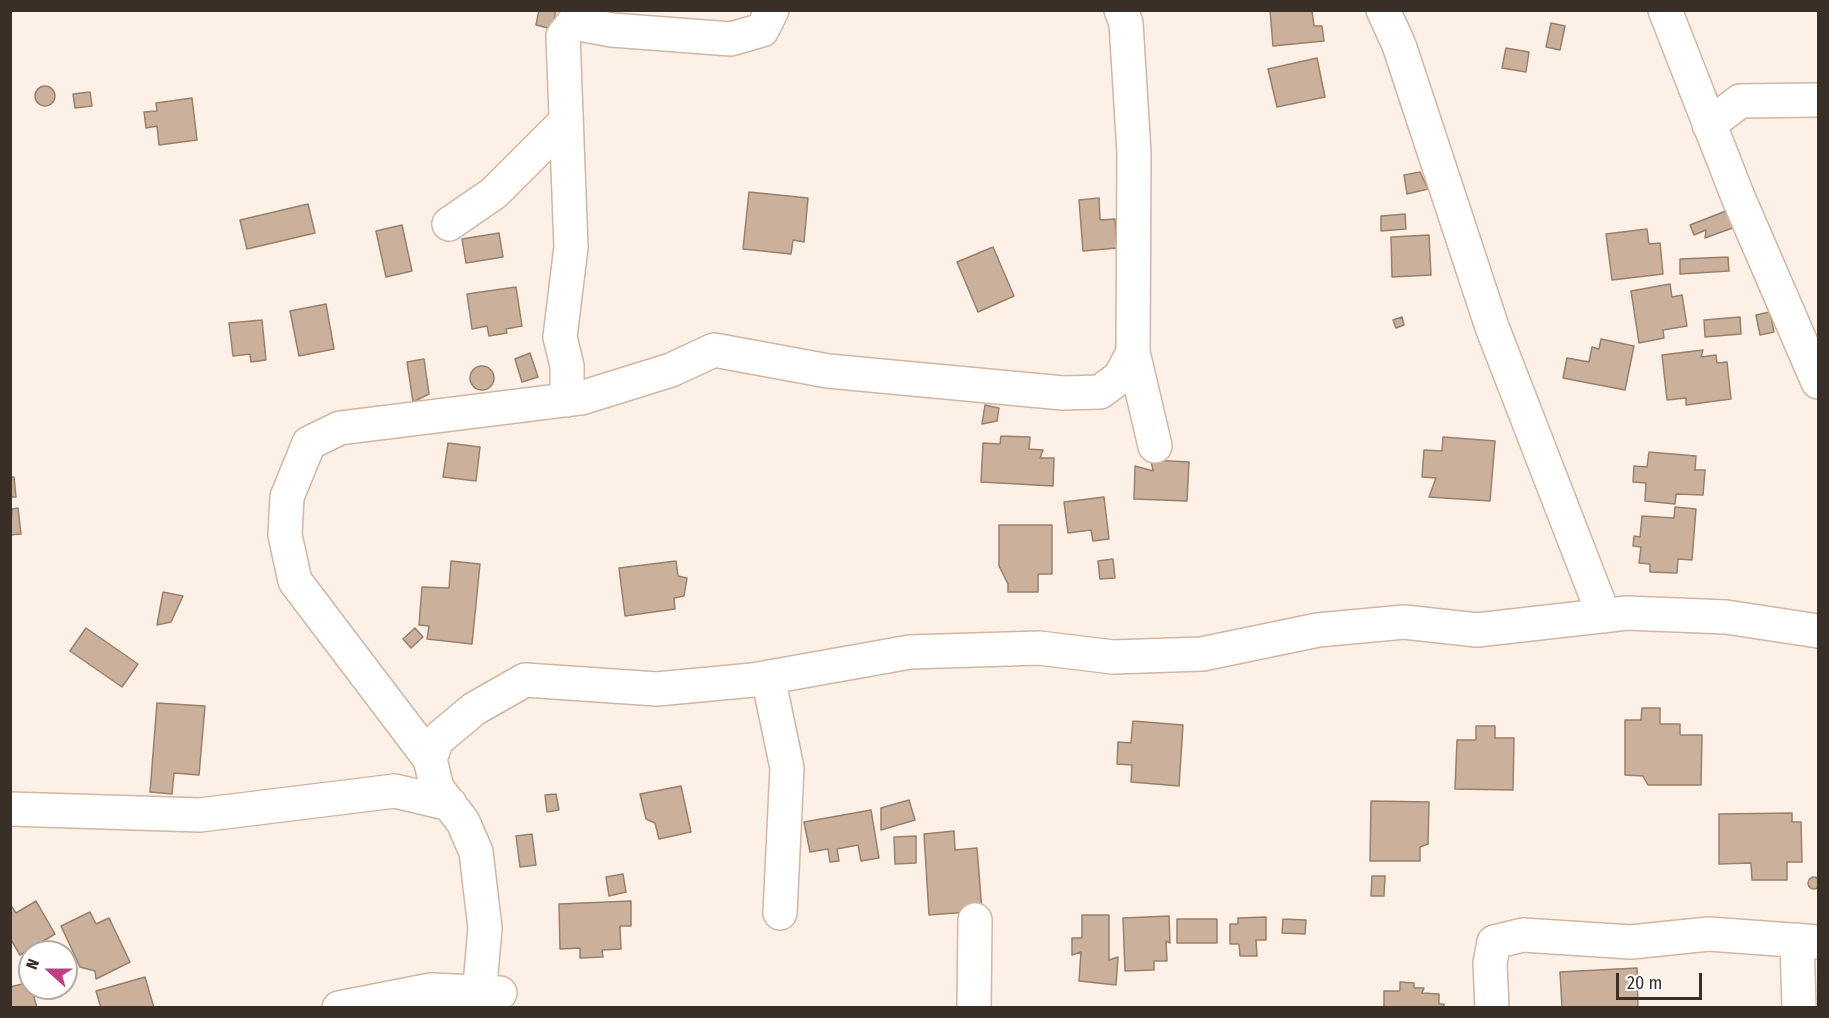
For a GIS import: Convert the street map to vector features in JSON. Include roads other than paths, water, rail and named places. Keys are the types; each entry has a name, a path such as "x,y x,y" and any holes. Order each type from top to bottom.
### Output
{"street":[{"path":"567,400 567,366 560,338 571,247 564,123 563,36 573,23 612,30 731,39 762,30 771,10"},
{"path":"1121,10 1126,22 1134,153 1132,352 1155,446"},
{"path":"1383,10 1399,45 1492,327 1604,616"},
{"path":"1665,10 1738,197 1818,382"},
{"path":"1709,125 1740,101 1818,99"},
{"path":"449,224 494,194 564,123"},
{"path":"339,1008 430,990 486,997 485,928 476,852 463,822 437,788 430,759 296,581 285,535 287,497 309,443 340,428 567,400 671,370 714,350 828,371 1063,393 1100,392 1120,377 1132,352"},
{"path":"430,759 437,740 474,709 525,680 657,689 768,677 910,652 1039,648 1113,657 1202,654 1318,630 1404,622 1477,630 1627,613 1726,617 1818,630"},
{"path":"768,677 787,768 780,913"},
{"path":"10,809 200,815 395,791 450,804"},
{"path":"974,1008 975,920"},
{"path":"1492,1008 1490,963 1494,942 1523,935 1631,942 1709,934 1808,941 1799,1008"}]}
